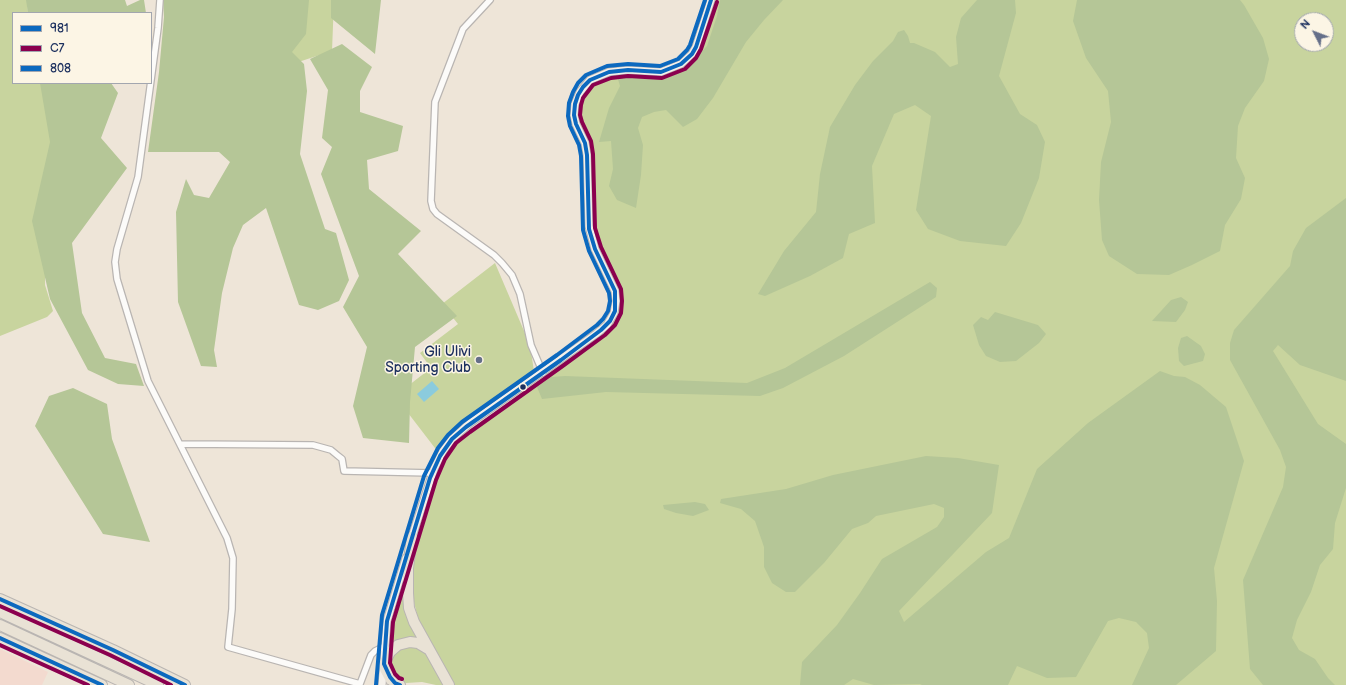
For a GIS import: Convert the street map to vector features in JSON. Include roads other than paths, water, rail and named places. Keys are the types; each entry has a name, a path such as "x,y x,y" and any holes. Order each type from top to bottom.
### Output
{"highway":[{"path":"412,537 408,568 409,608 414,622 428,649 449,685"},
{"path":"0,599 186,685"},
{"path":"0,612 158,685"},
{"path":"0,625 129,685"},
{"path":"0,638 102,685"},
{"path":"400,685 391,680 385,669 384,664 390,652 401,644 415,643 428,649"}],"main road":[{"path":"382,685 388,616 432,473 445,448 460,431 543,373 605,327 612,317 616,307 614,288 595,249 589,230 588,157 585,143 575,118 574,108 577,98 587,83 595,77 605,73 621,70 661,72 669,70 680,64 692,54 696,47 711,0"}],"street":[{"path":"152,73 160,0"},
{"path":"490,0 462,32 435,102 431,201 433,209 438,215 490,252 510,271 517,286 530,340 543,373"},
{"path":"150,84 138,177 117,249 115,262 117,279 148,381 222,527 233,558 232,609 228,646 360,684 371,655 375,651 385,646"},
{"path":"181,444 313,445 331,450 342,459 344,471 432,473"}],"water":[{"path":"432,381 439,389 424,402 417,394"}],"place":[{"name":"Gli Ulivi Sporting Club","path":"479,360"}]}
